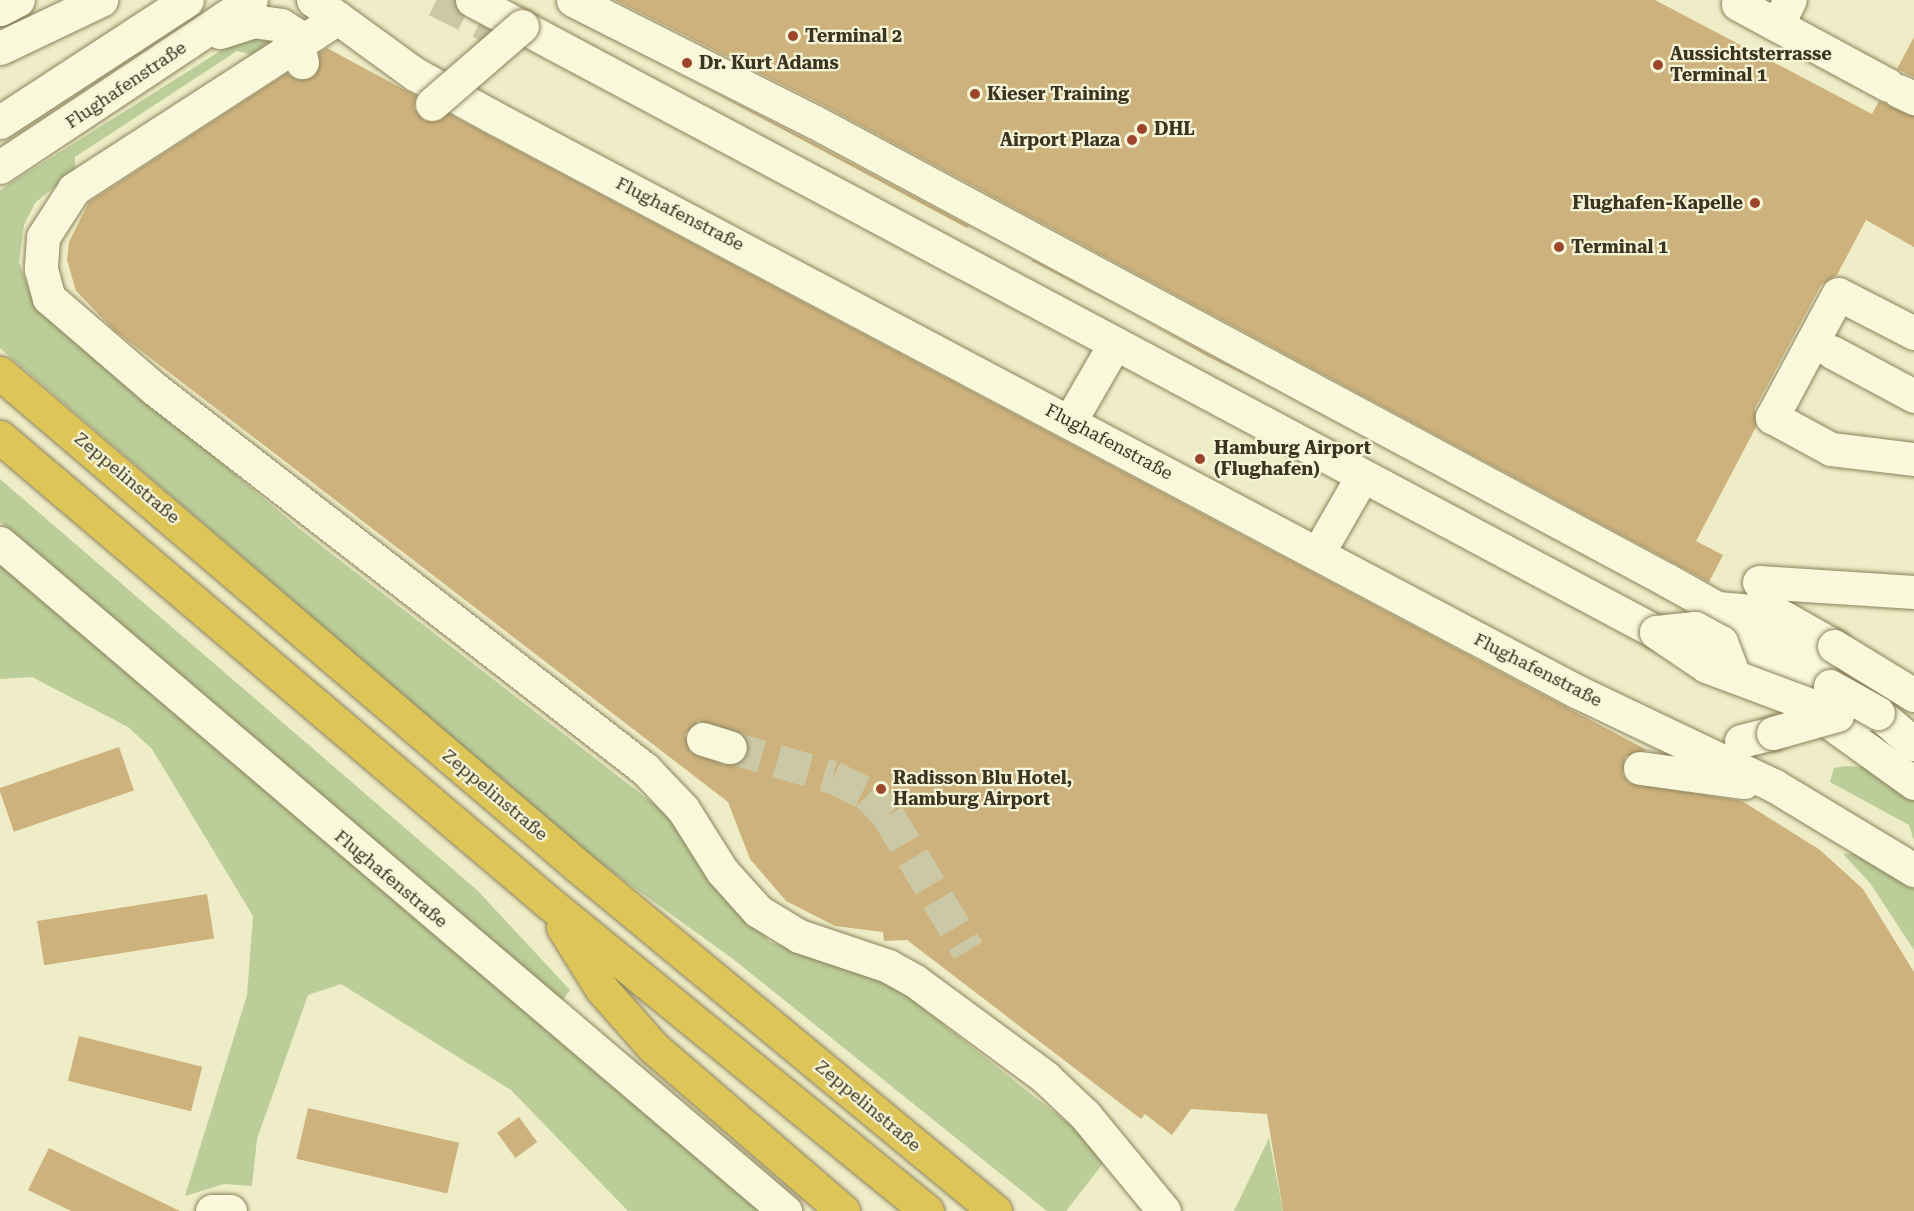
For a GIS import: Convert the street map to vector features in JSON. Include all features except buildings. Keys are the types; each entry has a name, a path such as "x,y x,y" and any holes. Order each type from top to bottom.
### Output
{"highway":[{"name":"Zeppelinstraße","path":"0,373 579,867 995,1211"},
{"path":"0,437 548,902 927,1211"},
{"path":"548,902 601,988 653,1047 843,1211"}],"street":[{"path":"0,9 18,0"},
{"path":"0,48 101,0"},
{"name":"Flughafenstraße","path":"0,122 187,0"},
{"name":"Flughafenstraße","path":"0,167 71,123 251,0"},
{"path":"472,0 1656,632 1675,667 1697,680 1733,673 1827,704 1878,713 1914,744"},
{"path":"573,0 813,121 1717,608 1776,614 1914,693"},
{"path":"1738,4 1783,13 1901,91"},
{"name":"Flughafenstraße","path":"185,44 264,21 288,28 315,30 415,74 1578,692 1773,785 1914,870"},
{"path":"432,104 522,26"},
{"path":"315,30 74,189 43,237 41,269 49,298 156,390 645,770 683,809 722,871 758,911 799,936 888,966 915,981 1046,1077 1085,1115 1164,1211"},
{"path":"1914,333 1838,294 1772,417 1831,449 1914,459"},
{"path":"1070,422 1111,350"},
{"path":"1832,352 1914,396"},
{"path":"1318,553 1360,480"},
{"name":"Flughafenstraße","path":"0,543 785,1211"},
{"path":"1759,582 1914,592"},
{"path":"1717,608 1774,672 1827,704 1914,783"},
{"path":"1656,632 1695,628 1721,642 1733,673"},
{"path":"1742,741 1827,704 1914,693"},
{"path":"1640,768 1773,785"},
{"path":"212,1211 230,1211"}],"green space":[{"path":"244,36 274,43 253,55 237,51 75,157 75,170 35,203 24,225 19,262 34,304 301,530 663,811 770,942 858,970 901,991 1083,1135 1105,1161 1066,1211 1047,1211 733,959 586,853 0,348 0,190"},
{"path":"0,479 477,890 570,990 561,1002 0,522"},
{"path":"0,564 766,1211 628,1211 511,1090 341,984 308,995 257,1139 252,1186 224,1184 185,1196 247,995 253,916 152,749 128,727 32,677 0,679"},
{"path":"1846,766 1877,768 1914,800 1914,841 1909,825 1830,782 1834,768"},
{"path":"1860,853 1914,889 1914,950 1870,883 1843,854"},
{"path":"1269,1138 1283,1211 1234,1211"}],"tunnel":[{"path":"436,0 501,32"},
{"path":"730,747 833,777 868,794 888,815 968,950"}],"place":[{"name":"Terminal 2","path":"793,36"},
{"name":"Dr. Kurt Adams","path":"687,63"},
{"name":"Aussichtsterrasse Terminal 1","path":"1658,65"},
{"name":"Kieser Training","path":"975,94"},
{"name":"DHL","path":"1142,129"},
{"name":"Airport Plaza","path":"1132,140"},
{"name":"Flughafen-Kapelle","path":"1755,203"},
{"name":"Terminal 1","path":"1559,247"},
{"name":"Hamburg Airport (Flughafen)","path":"1200,459"},
{"name":"Radisson Blu Hotel, Hamburg Airport","path":"881,789"}]}
